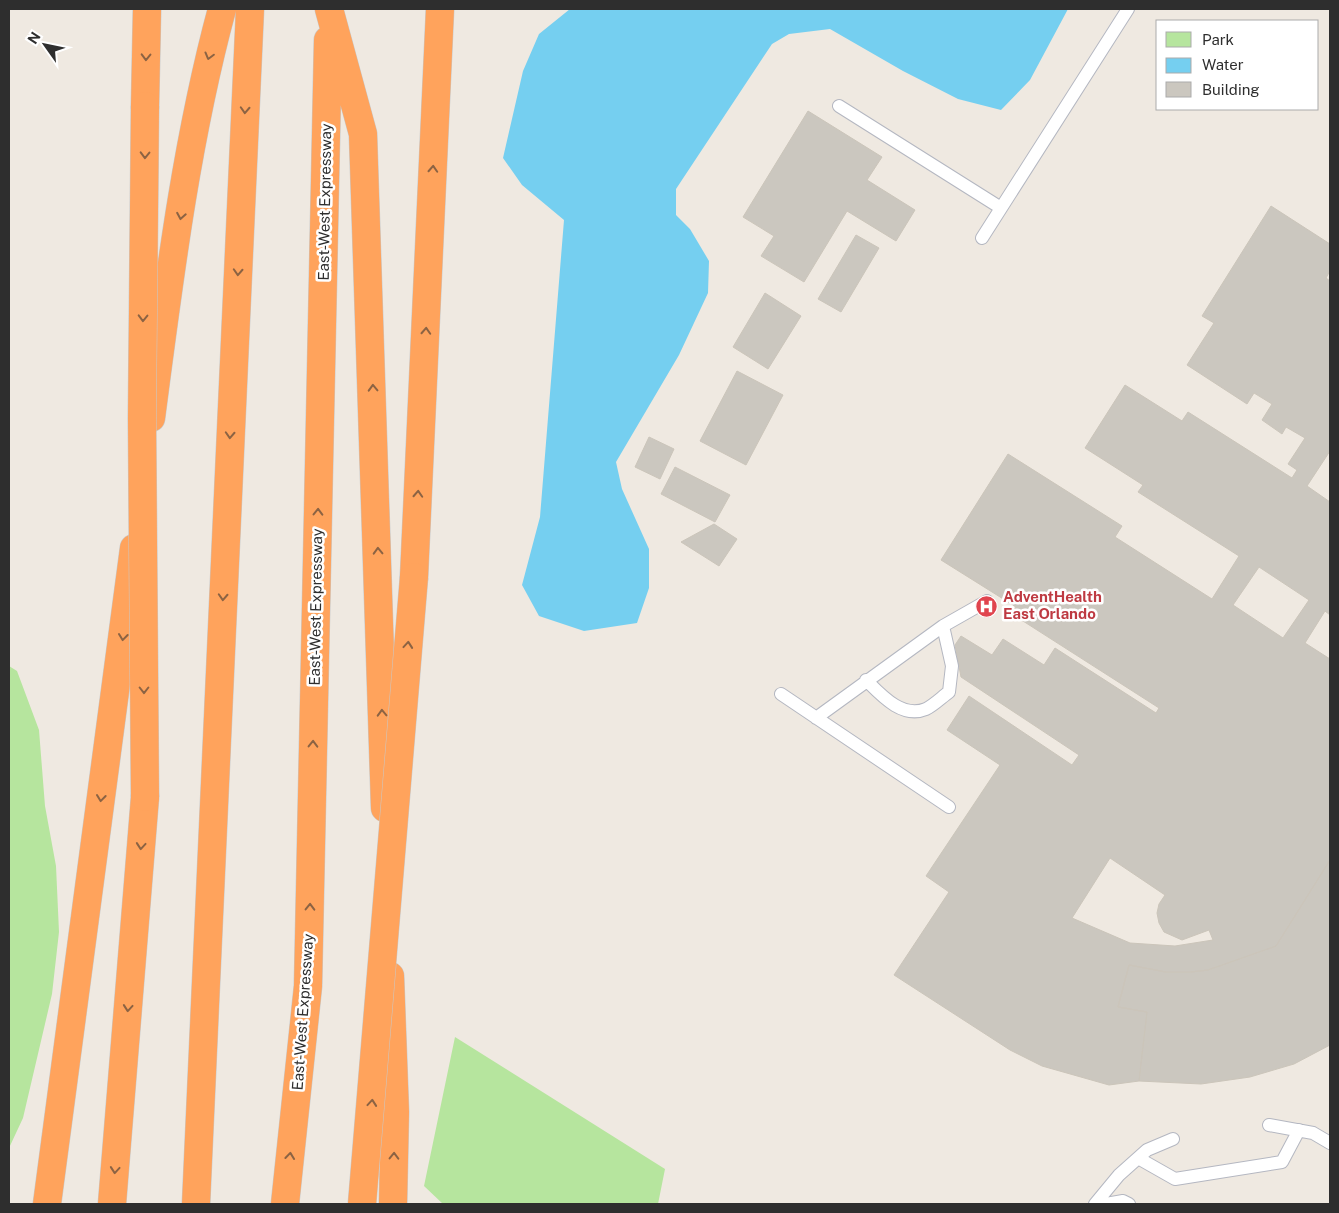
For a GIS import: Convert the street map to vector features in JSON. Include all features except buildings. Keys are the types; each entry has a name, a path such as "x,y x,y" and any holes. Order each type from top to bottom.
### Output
{"highway":[{"path":"112,1204 145,797 142,408 147,9"},
{"path":"47,1204 168,295 205,73 222,9"},
{"path":"196,1204 250,9"},
{"path":"329,9 363,134 394,1102 393,1204"},
{"name":"East-West Expressway","path":"285,1204 308,986 329,9"},
{"path":"362,1204 414,577 440,9"}],"lane":[{"path":"982,238 1128,9"},
{"path":"839,106 1001,208"},
{"path":"816,718 943,626 987,601"},
{"path":"866,680 885,700 907,711 926,709 949,692 952,666 943,626"},
{"path":"781,694 949,807"},
{"path":"1269,1125 1314,1133 1330,1143"},
{"path":"1138,1158 1175,1178 1282,1162 1299,1130"},
{"path":"1095,1204 1119,1175 1147,1150 1173,1139"},
{"path":"1106,1204 1123,1201 1128,1204"}],"green space":[{"path":"9,666 17,671 39,730 45,806 56,866 59,932 52,994 23,1118 9,1148"},
{"path":"455,1037 665,1169 658,1204 443,1204 424,1186"}],"water":[{"path":"570,9 1068,9 1030,80 1001,110 958,99 903,71 830,29 789,34 772,44 676,189 676,215 690,229 709,261 708,293 679,355 616,462 622,489 649,549 649,588 637,623 584,631 539,616 522,585 540,517 564,220 522,185 503,158 523,71 539,34"}],"place":[{"name":"AdventHealth East Orlando","path":"987,606"}]}
